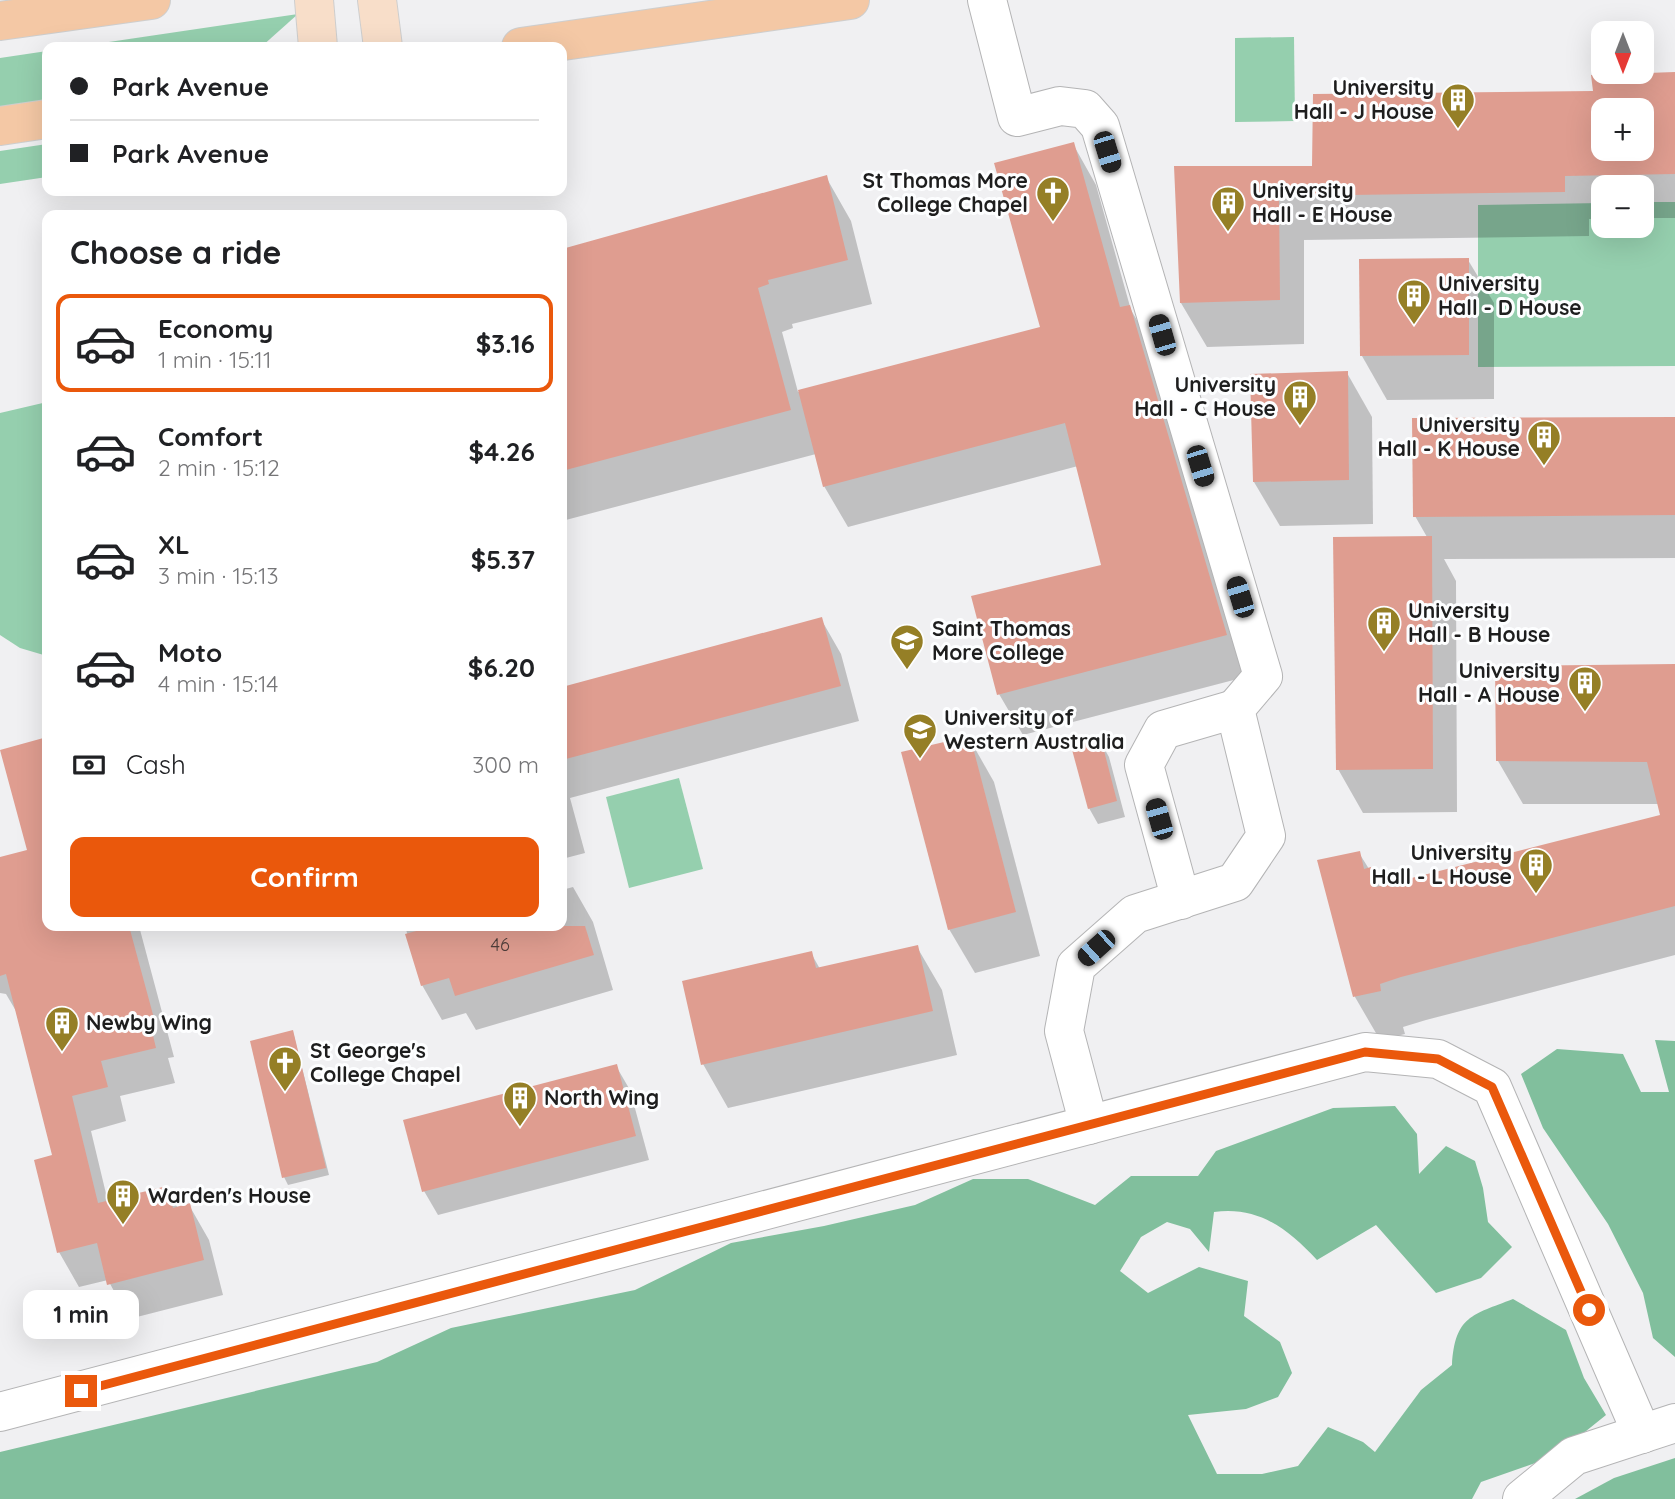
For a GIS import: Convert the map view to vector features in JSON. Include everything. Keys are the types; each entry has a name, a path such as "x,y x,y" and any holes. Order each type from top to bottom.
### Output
{"highway":[{"path":"0,21 51,0"},
{"path":"0,21 151,0"},
{"path":"556,42 850,0"},
{"path":"0,126 42,120"}],"main road":[{"path":"314,0 318,42"},
{"path":"376,0 382,42"}],"street":[{"path":"987,0 1017,117 1060,106 1085,109 1100,126 1263,676 1235,709 1163,730 1144,765 1181,900"},
{"path":"1089,1125 1064,1031 1076,966 1135,914 1235,882 1266,836 1235,709"},
{"path":"0,1412 1365,1052 1438,1059 1492,1087 1659,1428 1574,1456 1522,1499"}],"green space":[{"path":"298,14 267,42 109,42"},
{"path":"1294,37 1295,121 1235,122 1235,38"},
{"path":"42,52 42,101 0,107 0,58"},
{"path":"42,145 42,178 0,184 0,151"},
{"path":"1654,202 1675,202 1675,366 1478,367 1478,205 1591,203 1591,238 1654,238"},
{"path":"42,403 42,655 20,648 0,635 0,413"},
{"path":"679,778 703,869 629,888 606,797"},
{"path":"1655,1040 1675,1041 1675,1357 1653,1338 1643,1293 1608,1224 1543,1128 1521,1074 1557,1049 1623,1054 1641,1092 1669,1092"},
{"path":"1395,1106 1417,1134 1419,1174 1446,1146 1475,1161 1483,1188 1488,1222 1512,1247 1481,1278 1436,1293 1376,1225 1317,1260 1272,1222 1259,1216 1230,1211 1214,1212 1209,1252 1190,1229 1167,1222 1141,1237 1120,1271 1148,1293 1199,1267 1248,1281 1244,1316 1280,1342 1292,1373 1278,1397 1246,1409 1188,1415 1217,1474 1262,1474 1298,1466 1328,1427 1363,1442 1375,1452 1421,1390 1452,1365 1457,1336 1462,1327 1476,1314 1487,1309 1513,1299 1566,1330 1584,1378 1606,1415 1555,1456 1481,1482 1472,1499 0,1499 0,1452 377,1362 451,1328 635,1290 731,1243 824,1226 915,1205 973,1179 1028,1179 1095,1205 1131,1176 1198,1176 1216,1151 1333,1108"},
{"path":"1675,1458 1675,1499 1575,1499 1614,1478"}],"building":[{"name":"University Hall - J House","path":"1675,72 1675,174 1565,176 1565,192 1279,196 1280,300 1180,303 1174,166 1312,166 1313,94 1593,91 1592,84 1654,84 1654,73"},
{"path":"1074,142 1120,307 1130,305 1227,635 997,695 971,596 1101,565 1065,423 823,487 798,390 1040,327 994,163"},
{"path":"827,175 848,260 768,280 769,284 758,288 791,410 567,470 567,248"},
{"name":"University Hall - D House","path":"1469,258 1469,355 1360,356 1359,259"},
{"name":"University Hall - C House","path":"1348,371 1349,480 1253,482 1250,374"},
{"name":"University Hall - K House","path":"1675,417 1675,515 1413,517 1412,418"},
{"name":"University Hall - B House","path":"1432,536 1433,769 1336,770 1333,537"},
{"path":"822,617 841,686 567,759 567,686"},
{"path":"1675,664 1675,906 1401,977 1380,984 1381,991 1353,997 1317,860 1360,851 1364,869 1371,867 1376,887 1660,815 1647,762 1496,761 1495,666"},
{"path":"970,736 1016,912 948,930 901,752"},
{"path":"42,738 42,931 130,931 155,1022 150,1023 156,1048 101,1061 108,1087 72,1096 98,1203 167,1186 173,1208 190,1203 204,1260 107,1285 97,1243 57,1253 34,1160 52,1155 6,974 0,976 0,857 27,850 0,750"},
{"path":"1101,739 1117,801 1088,809 1071,746"},
{"path":"567,926 585,926 594,955 455,996 449,978 421,986 405,934 416,931 567,931"},
{"path":"918,945 933,1011 701,1065 682,981 812,951 816,968"},
{"name":"St George's College Chapel","path":"293,1030 326,1168 282,1178 250,1041"},
{"name":"North Wing","path":"617,1064 636,1136 422,1192 403,1120"}],"place":[{"name":"University Hall - J House","path":"1458,130"},
{"name":"St Thomas More College Chapel","path":"1053,223"},
{"name":"University Hall - E House","path":"1228,233"},
{"name":"University Hall - D House","path":"1414,326"},
{"name":"University Hall - C House","path":"1300,427"},
{"name":"University Hall - K House","path":"1544,467"},
{"name":"University Hall - B House","path":"1384,653"},
{"name":"Saint Thomas More College","path":"907,671"},
{"name":"University Hall - A House","path":"1585,713"},
{"name":"University of Western Australia","path":"920,760"},
{"name":"University Hall - L House","path":"1536,895"},
{"name":"Newby Wing","path":"62,1053"},
{"name":"St George's College Chapel","path":"285,1093"},
{"name":"North Wing","path":"520,1128"},
{"name":"Warden's House","path":"123,1226"}],"route":[{"path":"81,1391 1365,1052 1438,1059 1492,1087 1589,1310"}]}
